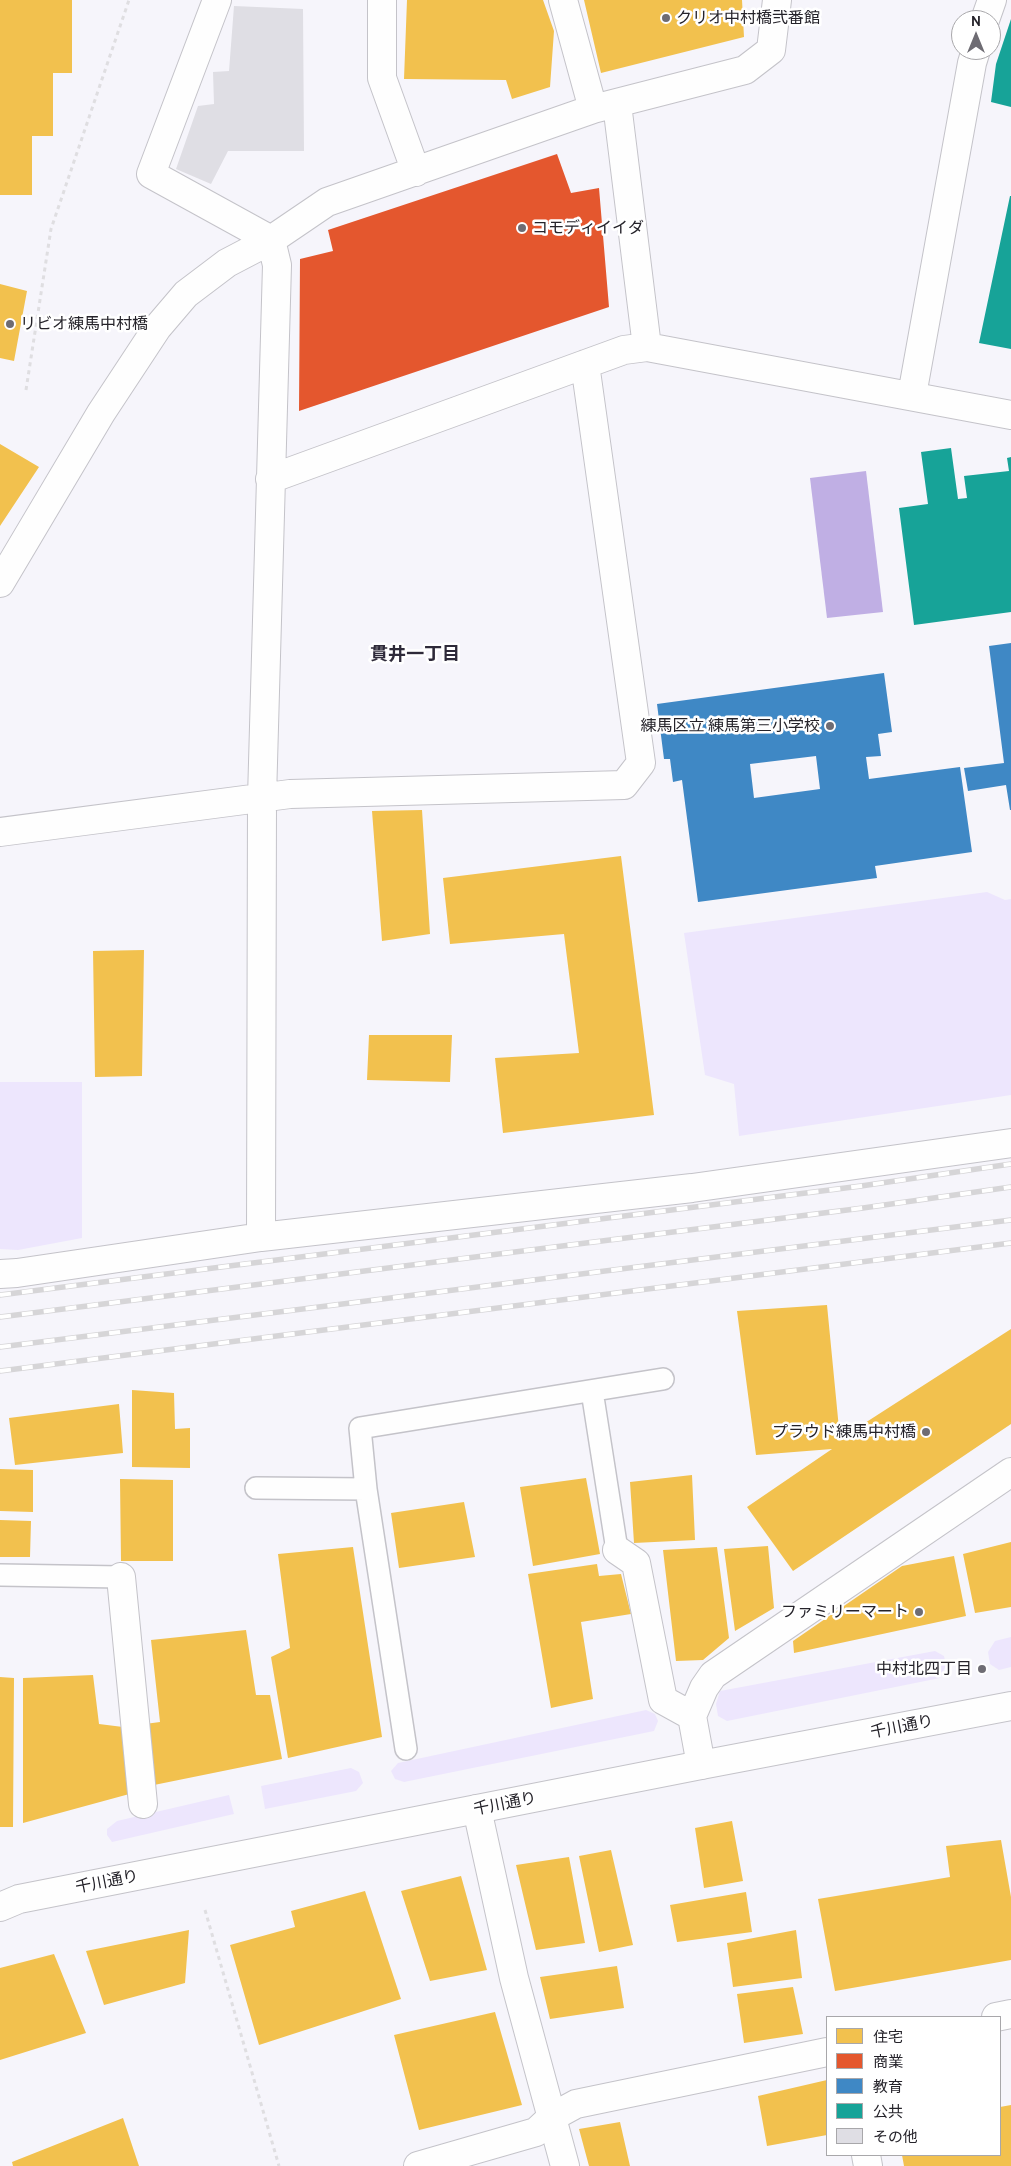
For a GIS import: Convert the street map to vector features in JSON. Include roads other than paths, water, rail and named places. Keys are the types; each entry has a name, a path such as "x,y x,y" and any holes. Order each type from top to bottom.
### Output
{"street":[{"path":"217,0 151,174 271,240 277,265 262,798 261,1237"},
{"path":"382,0 382,78 416,172"},
{"path":"563,0 605,106 647,347"},
{"path":"0,582 101,413 157,328 193,289 227,263 271,240 327,202 605,106 745,70 770,50 777,0"},
{"path":"912,395 974,60"},
{"path":"270,479 624,350 647,347 1011,414"},
{"path":"0,832 290,794 624,785 641,763 585,364"},
{"path":"0,1274 261,1237 692,1188 1011,1143"},
{"path":"700,1765 692,1716 704,1688 713,1675 1011,1472"},
{"path":"616,1550 636,1562 663,1700 692,1716"},
{"path":"121,1576 143,1804"},
{"name":"千川通り","path":"6,1898 1011,1706"},
{"path":"477,1809 514,1978 565,2166"},
{"path":"418,2166 536,2132 552,2117 576,2104 826,2052"}],"lane":[{"path":"406,1749 366,1489 360,1428 663,1379"},
{"path":"592,1391 616,1550"},
{"path":"256,1488 366,1489"},
{"path":"0,1575 121,1576"}],"railway":[{"path":"0,1295 861,1186 1011,1164"},
{"path":"0,1317 863,1208 1011,1187"},
{"path":"0,1347 1011,1220"},
{"path":"0,1371 1011,1243"}],"place":[{"name":"クリオ中村橋弐番館","path":"666,18"},
{"name":"コモディイイダ","path":"522,228"},
{"name":"リビオ練馬中村橋","path":"10,324"},
{"name":"練馬区立 練馬第三小学校","path":"830,726"},
{"name":"プラウド練馬中村橋","path":"926,1432"},
{"name":"ファミリーマート","path":"919,1612"},
{"name":"中村北四丁目","path":"982,1669"}],"district":[{"name":"貫井一丁目","path":"415,655"}]}
